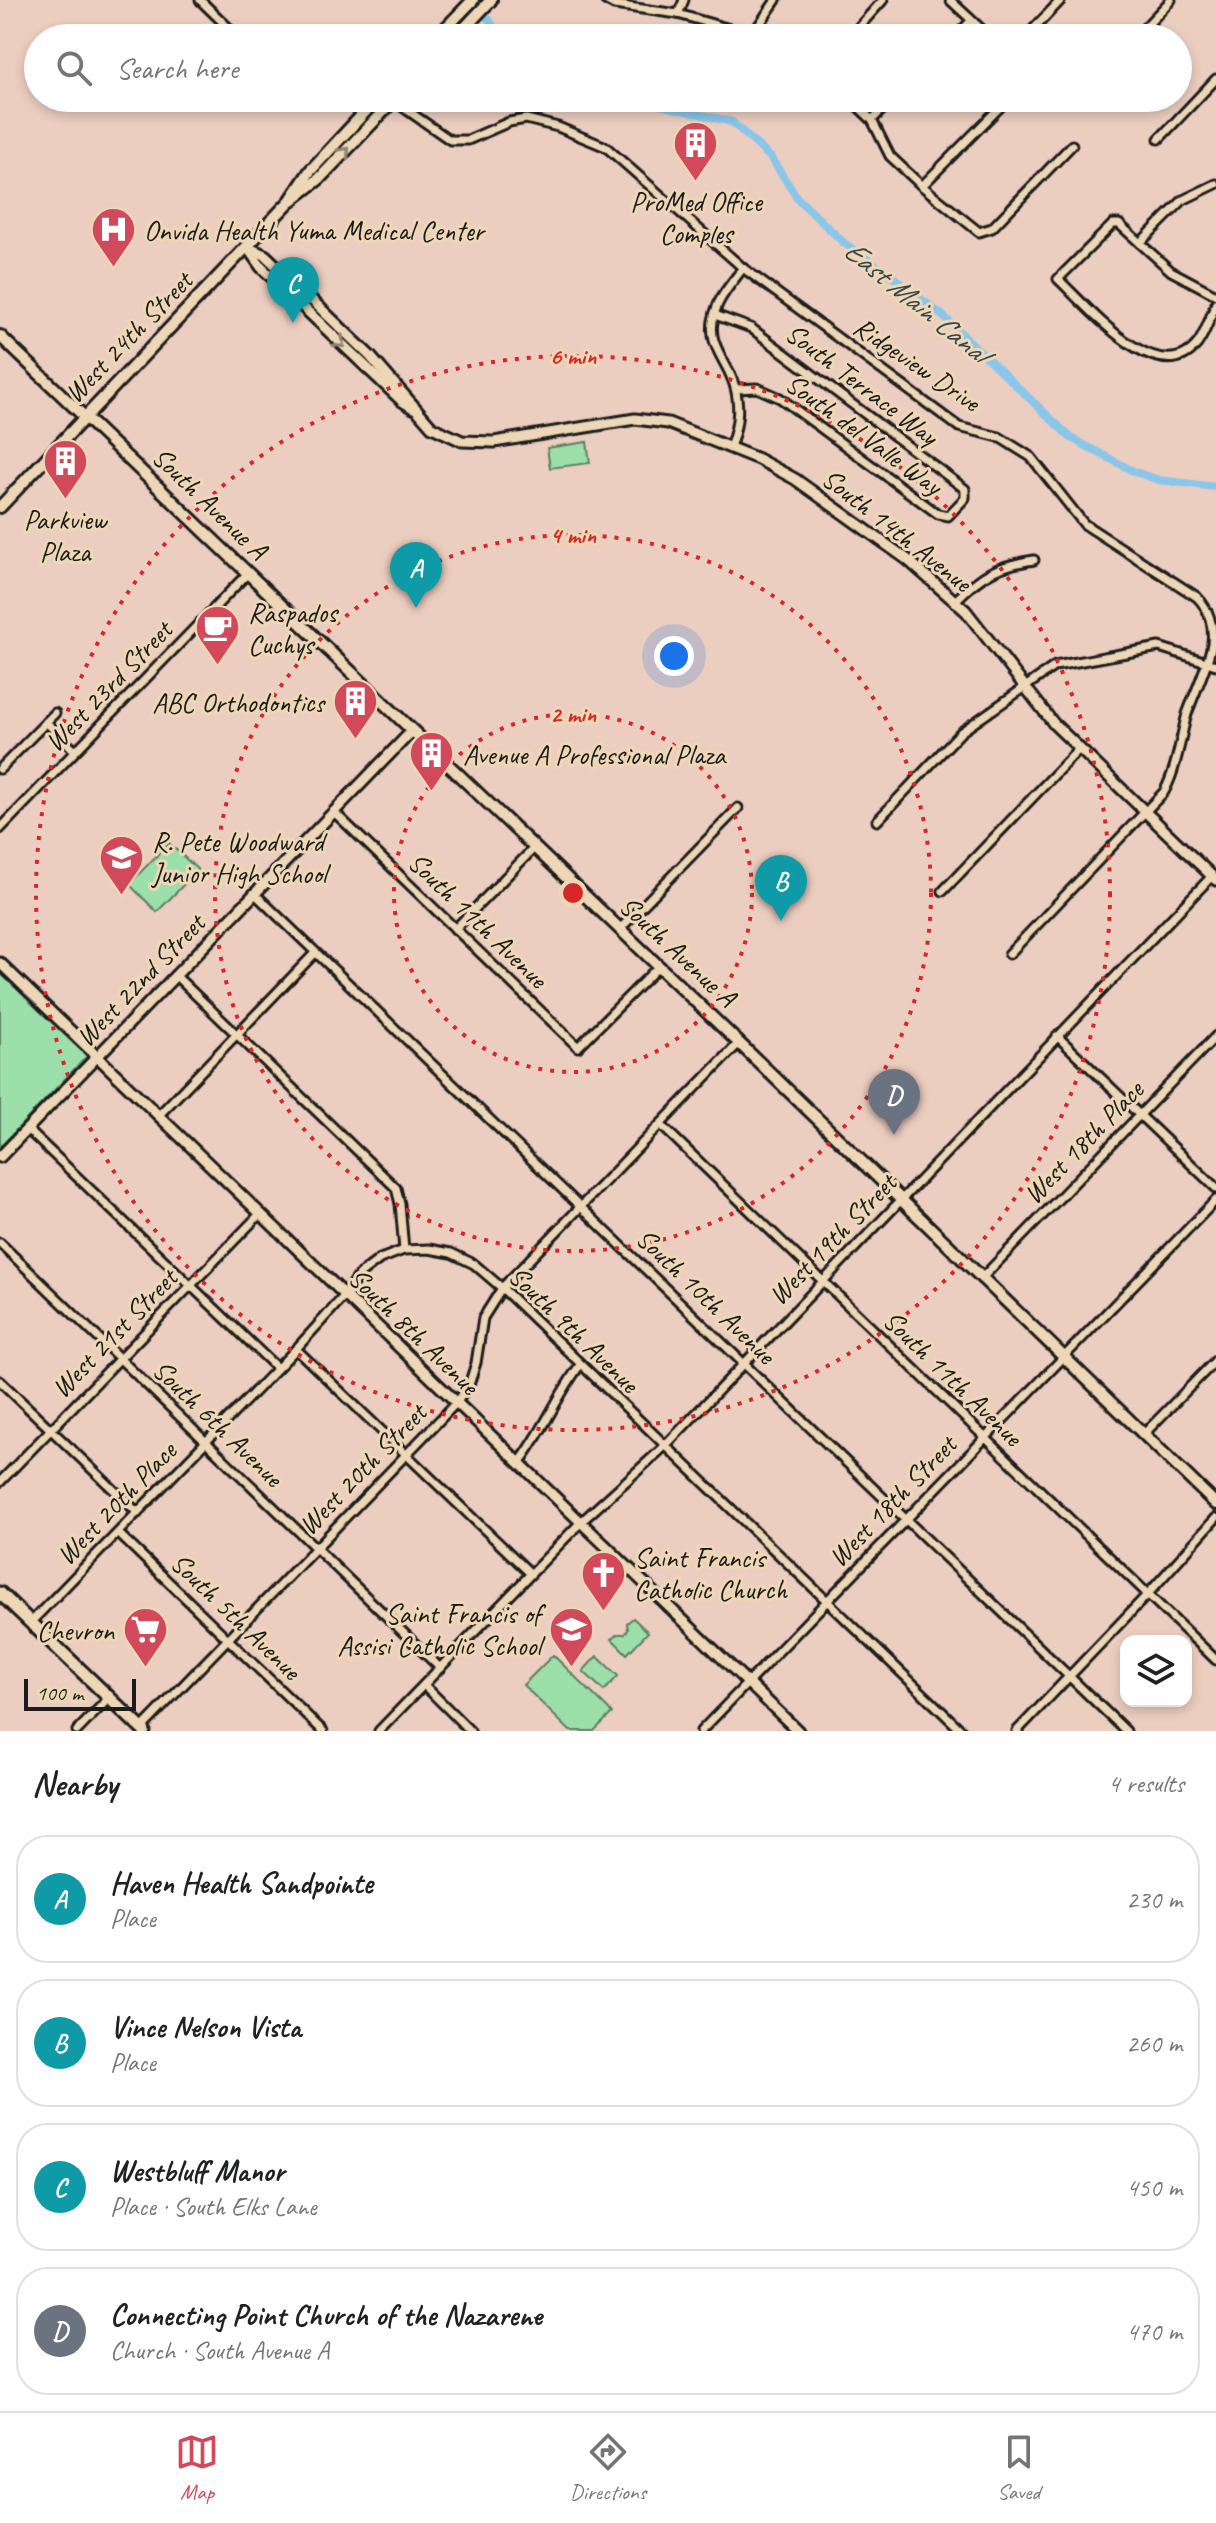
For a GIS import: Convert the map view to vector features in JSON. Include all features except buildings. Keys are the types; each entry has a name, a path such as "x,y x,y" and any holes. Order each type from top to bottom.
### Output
{"main road":[{"path":"450,24 473,0"},
{"path":"468,24 491,0"},
{"name":"West 24th Street","path":"0,507 290,201 310,171 365,112"},
{"name":"West 24th Street","path":"290,201 311,187 381,112"},
{"name":"South Avenue A","path":"0,336 1216,1504"},
{"path":"0,1593 142,1730"}],"street":[{"path":"200,0 225,24"},
{"path":"605,0 614,5 678,14 714,24"},
{"path":"678,14 684,0"},
{"path":"763,24 776,0"},
{"path":"862,24 883,0"},
{"path":"1038,24 1061,0"},
{"path":"1148,24 1171,0"},
{"path":"954,1 975,24"},
{"path":"968,24 971,21"},
{"path":"1192,104 1216,79"},
{"name":"Ridgeview Drive","path":"411,112 450,140 468,140 509,122 526,119 558,127 606,147 743,268 959,427 999,437 1031,457 1084,524 1197,597 1206,606 1212,644 1187,716 1171,779 1146,813 1009,954"},
{"path":"864,112 872,120 890,156 979,232 991,227 1072,145"},
{"path":"872,120 880,112"},
{"path":"922,186 995,112"},
{"path":"1159,139 1185,112"},
{"path":"1140,243 1183,200 1216,184"},
{"path":"1216,295 1178,276 1119,224 1113,224 1058,279 1125,343 1162,359 1184,355 1199,342 1216,303"},
{"name":"South 14th Avenue","path":"247,247 265,255 292,280 383,369 432,427 450,437 478,443 494,442 563,429 646,419 677,426 730,447 795,479 908,560 956,600 1054,724 1214,878"},
{"path":"730,447 738,419 736,389 715,347 712,331 718,304 743,268"},
{"name":"South Terrace Way","path":"715,315 751,328 965,489 961,504"},
{"name":"South del Valle Way","path":"736,389 757,388 780,398 938,514 948,516 961,504"},
{"path":"956,600 984,574 1009,564 1034,560"},
{"name":"West 23rd Street","path":"0,829 248,573"},
{"path":"877,821 961,732 1055,666 1159,647 1216,665"},
{"path":"0,769 55,713"},
{"path":"46,722 75,751"},
{"name":"West 22nd Street","path":"0,1157 412,731"},
{"path":"943,891 1079,749"},
{"path":"620,929 738,808"},
{"name":"South 11th Avenue","path":"334,812 578,1047 658,967"},
{"path":"455,929 534,848"},
{"name":"West 19th Street","path":"379,1731 581,1522 665,1446 1057,1036 1214,878"},
{"name":"South 10th Avenue","path":"254,893 1126,1731"},
{"path":"158,1116 315,953"},
{"name":"South 8th Avenue","path":"0,963 798,1731"},
{"path":"176,976 396,1188 404,1250"},
{"path":"1057,1036 1216,1188"},
{"name":"West 18th Place","path":"981,1279 1216,1036"},
{"name":"West 20th Street","path":"142,1730 457,1402 469,1385 483,1318 502,1288 739,1043"},
{"name":"South 11th Avenue","path":"661,1125 1216,1660"},
{"path":"27,1129 277,1368"},
{"name":"West 18th Street","path":"701,1731 1216,1200"},
{"name":"West 21st Street","path":"0,1482 260,1214"},
{"name":"South 6th Avenue","path":"0,1243 440,1668"},
{"name":"South 9th Avenue","path":"404,1250 429,1249 451,1253 474,1264 502,1288 962,1731"},
{"name":"West 20th Place","path":"30,1623 296,1349 360,1274 380,1259 404,1250"},
{"path":"296,1349 530,1573"},
{"path":"1143,1435 1216,1360"},
{"path":"519,1463 580,1365"},
{"path":"0,1381 138,1513"},
{"path":"1017,1731 1216,1518"},
{"name":"South 5th Avenue","path":"119,1534 323,1731"},
{"path":"424,1685 470,1731"},
{"path":"77,1731 109,1698"}],"green space":[{"path":"587,442 590,463 550,468 547,448"},
{"path":"169,843 198,870 157,912 129,884"},
{"path":"0,973 87,1056 0,1147"},
{"path":"633,1618 648,1632 627,1654 612,1639 628,1630 627,1623"},
{"path":"553,1655 612,1713 594,1731 570,1731 523,1685"},
{"path":"597,1656 618,1676 604,1691 583,1671"}],"waterway":[{"name":"East Main Canal","path":"476,0 492,24"},
{"name":"East Main Canal","path":"690,112 732,122 771,158 798,199 844,243 943,316 1071,438 1135,472 1159,480 1216,487"}],"place":[{"name":"ProMed Office Comples","path":"696,183"},
{"name":"Onvida Health Yuma Medical Center","path":"113,269"},
{"name":"Westbluff Manor","path":"293,323"},
{"name":"Parkview Plaza","path":"65,501"},
{"name":"Haven Health Sandpointe","path":"416,608"},
{"name":"Raspados Cuchys","path":"217,667"},
{"name":"ABC Orthodontics","path":"355,741"},
{"name":"Avenue A Professional Plaza","path":"432,793"},
{"name":"R. Pete Woodward Junior High School","path":"121,896"},
{"name":"Vince Nelson Vista","path":"781,921"},
{"name":"Connecting Point Church of the Nazarene","path":"894,1135"},
{"name":"Saint Francis Catholic Church","path":"603,1612"},
{"name":"Saint Francis of Assisi Catholic School","path":"572,1668"},
{"name":"Chevron","path":"145,1669"}]}
